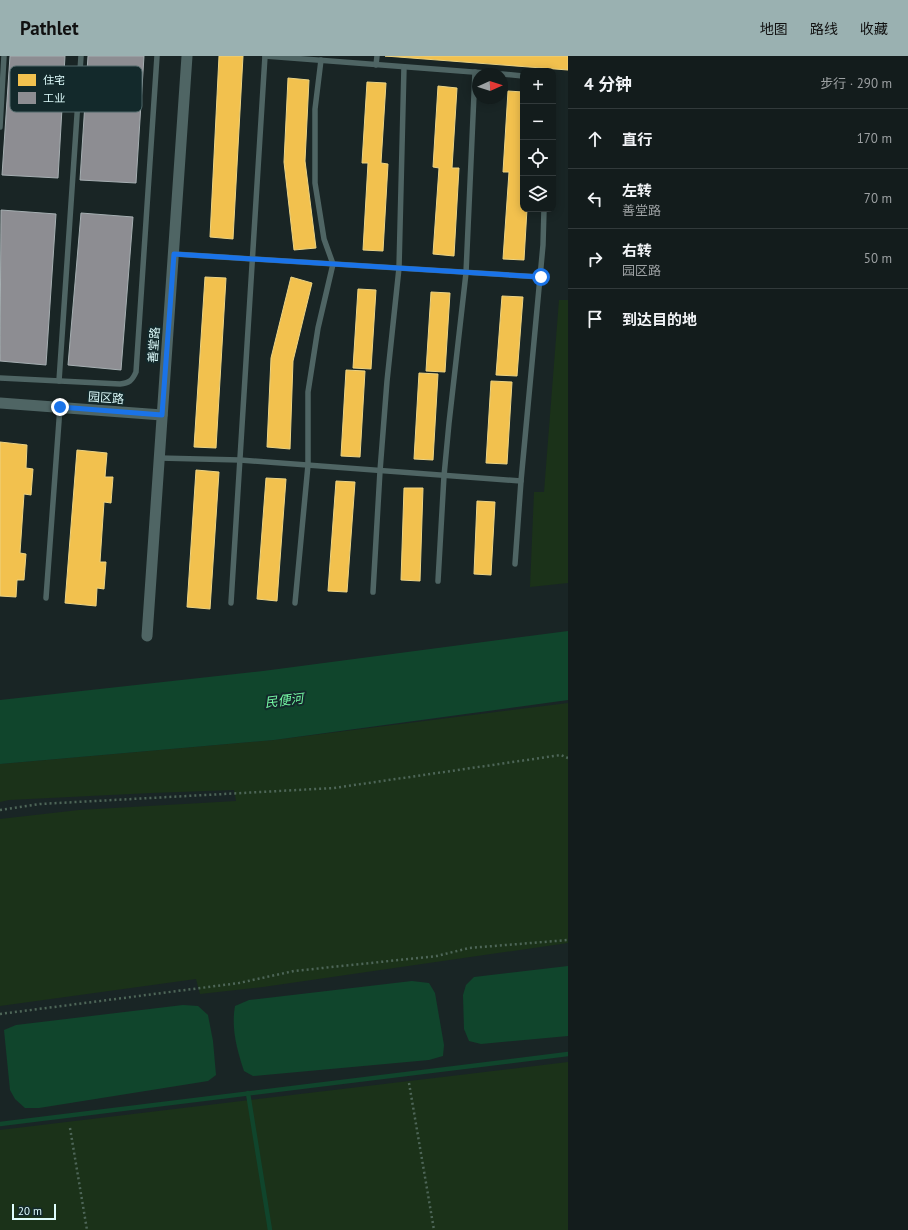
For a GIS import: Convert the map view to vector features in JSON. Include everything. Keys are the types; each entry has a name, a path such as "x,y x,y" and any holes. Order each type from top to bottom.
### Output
{"street":[{"name":"善堂路","path":"147,636 187,56"},
{"name":"园区路","path":"0,403 162,415"}],"lane":[{"path":"0,127 4,56"},
{"path":"80,66 81,56"},
{"path":"0,378 120,384 129,383 133,379 136,372 157,56"},
{"path":"231,604 265,56 472,72"},
{"path":"376,64 377,56"},
{"path":"295,603 308,465 308,392 318,328 333,264 324,239 315,183 315,109 321,60"},
{"path":"373,592 387,381 399,268 404,67"},
{"path":"508,75 520,76"},
{"path":"438,581 444,476 466,273 474,104"},
{"path":"59,381 77,112"},
{"path":"515,564 521,481 541,277 544,212"},
{"path":"174,254 541,277"},
{"path":"46,598 60,407"},
{"path":"159,458 240,460 521,481"}],"path":[{"path":"0,810 40,804 334,788 561,755 568,758"},
{"path":"0,1014 239,982 294,971 437,956 469,948 568,940"},
{"path":"409,1082 434,1230"},
{"path":"70,1128 87,1230"}],"shaded area":[{"path":"559,300 568,300 568,583 530,587 534,492 544,492"},
{"path":"568,703 568,943 263,987 200,994 196,979 0,1006 0,819 79,810 236,801 234,790 9,800 0,802 0,764 274,740"},
{"path":"568,1062 568,1230 0,1230 0,1130"}],"water":[{"name":"民便河","path":"568,631 568,700 274,740 0,764 0,700 263,671"},
{"path":"568,966 568,1036 481,1044 469,1041 464,1029 463,995 466,985 474,977"},
{"path":"412,981 429,983 435,993 444,1045 443,1056 429,1060 253,1076 244,1071 235,1039 235,1006 249,1000"},
{"path":"183,1005 198,1006 208,1015 213,1041 216,1075 208,1081 39,1108 25,1108 15,1099 10,1090 4,1030 16,1025"}],"building: 住宅":[{"path":"219,56 243,56 233,239 210,237"},
{"path":"385,56 568,56 568,70"},
{"path":"288,78 309,80 305,161 316,248 294,250 284,162"},
{"path":"367,82 386,83 381,163 388,164 383,251 363,250 368,163 362,163"},
{"path":"438,86 457,88 452,168 459,168 454,256 433,254 439,168 433,167"},
{"path":"508,91 520,92 520,212 527,212 524,260 503,259 509,172 503,172"},
{"path":"205,277 226,278 216,448 194,447"},
{"path":"291,277 312,283 293,361 290,449 267,447 271,358"},
{"path":"358,289 376,290 371,369 353,368"},
{"path":"431,292 450,293 445,372 426,371"},
{"path":"502,296 523,297 517,376 496,375"},
{"path":"346,370 365,371 360,457 341,456"},
{"path":"419,373 438,374 433,460 414,459"},
{"path":"491,381 512,382 507,464 486,463"},
{"path":"0,442 27,445 26,468 33,469 31,495 24,494 20,553 26,554 24,580 17,580 16,597 0,596"},
{"path":"77,450 107,453 105,477 113,477 111,503 104,502 100,562 106,562 104,589 97,588 96,606 65,603"},
{"path":"196,470 219,472 210,609 187,607"},
{"path":"266,478 286,479 277,601 257,599"},
{"path":"336,481 355,482 347,592 328,591"},
{"path":"404,488 423,488 420,581 401,580"},
{"path":"477,501 495,502 491,575 474,574"}],"building: 工业":[{"path":"10,56 65,56 64,66 10,66 10,112 62,112 58,178 2,175"},
{"path":"88,56 144,56 142,88 142,66 87,66"},
{"path":"84,112 140,112 136,183 80,180"},
{"path":"1,210 56,214 46,365 0,361"},
{"path":"81,213 133,217 121,370 68,365"}],"waterway":[{"path":"0,1124 568,1054"},
{"path":"248,1093 270,1230"}],"route":[{"path":"60,407 162,415 174,254 541,277"}]}
